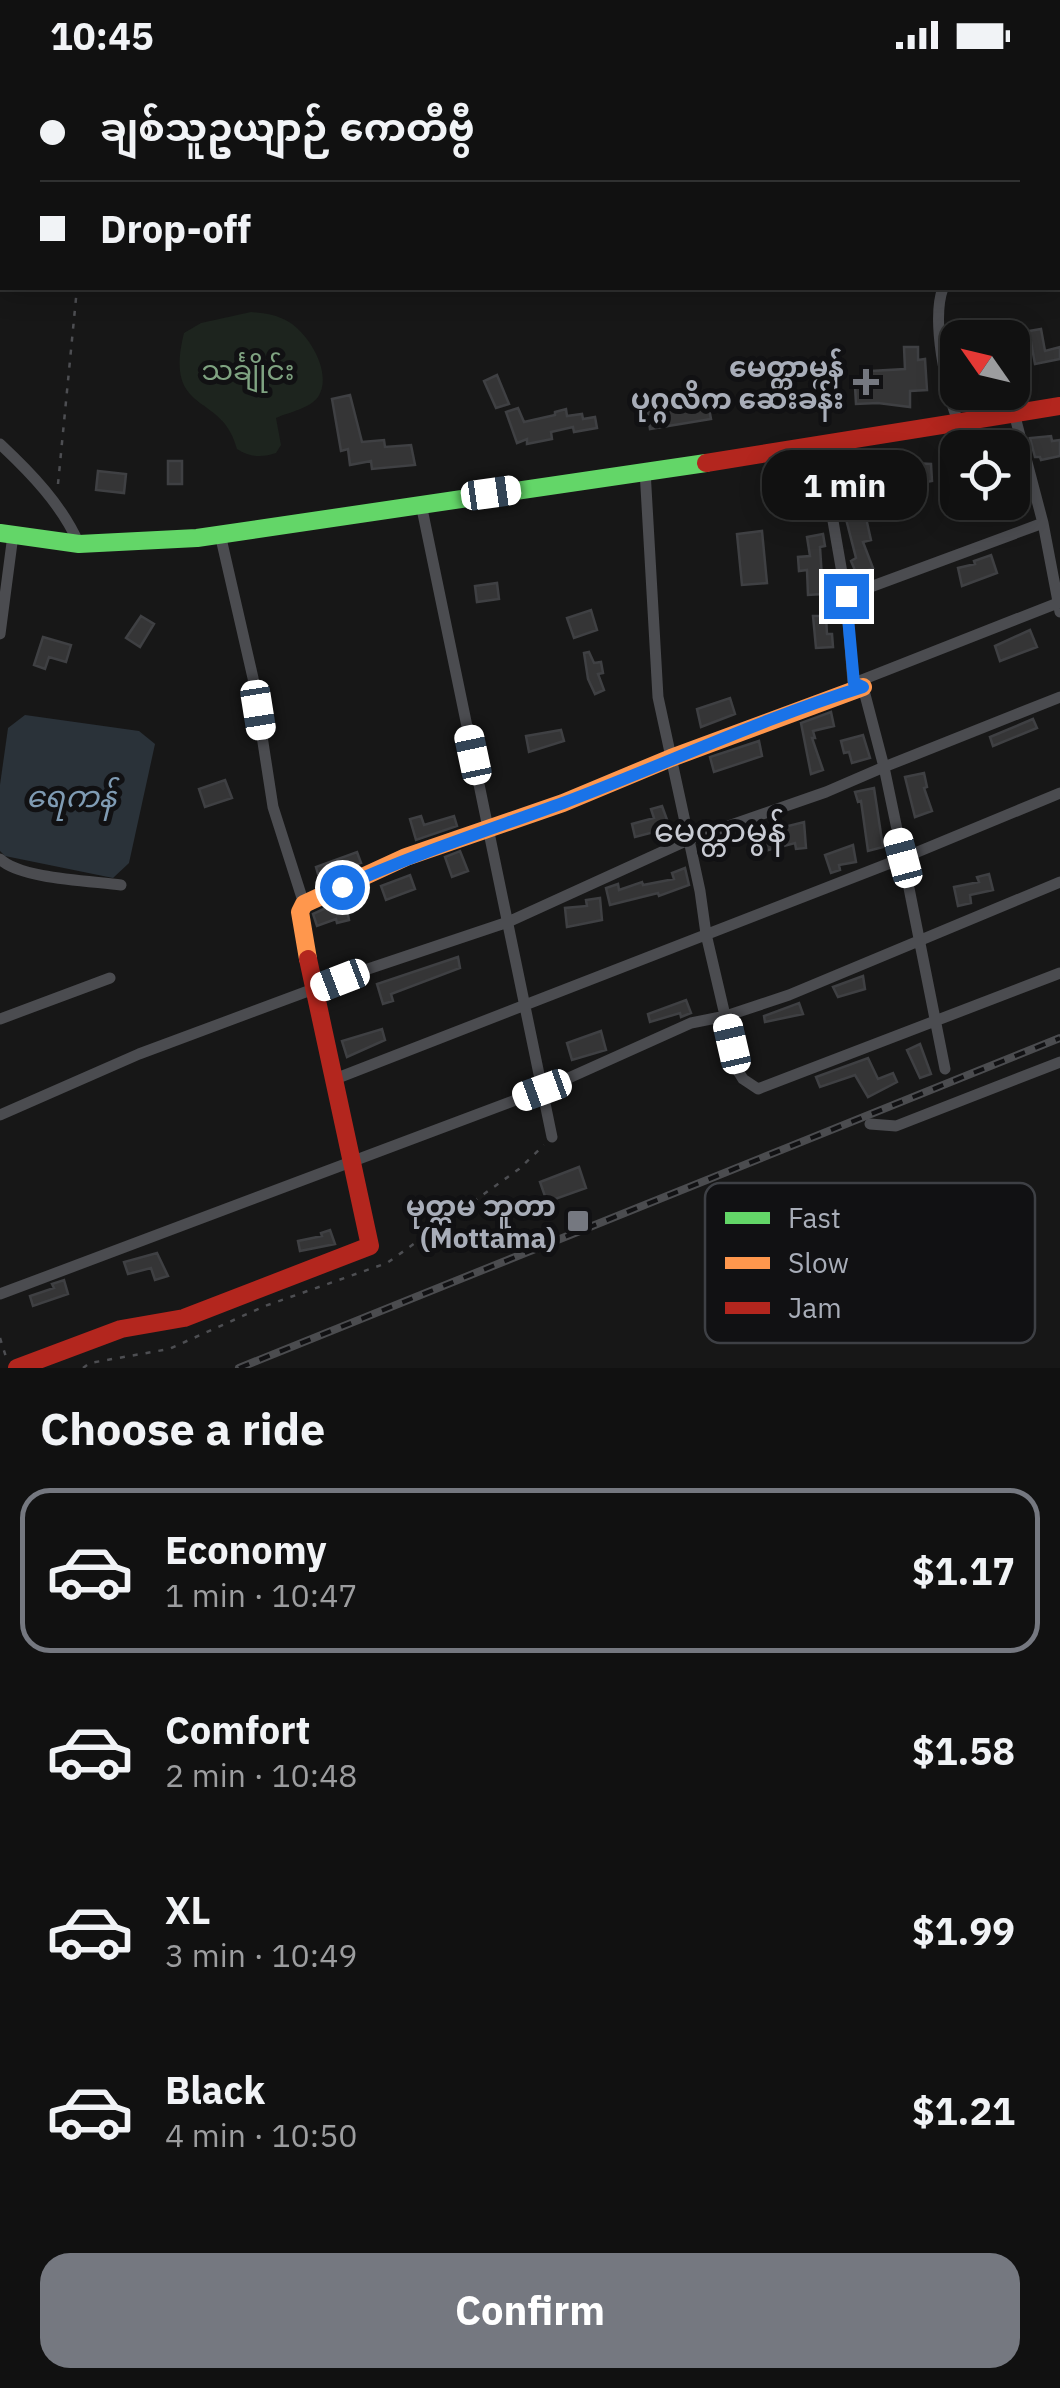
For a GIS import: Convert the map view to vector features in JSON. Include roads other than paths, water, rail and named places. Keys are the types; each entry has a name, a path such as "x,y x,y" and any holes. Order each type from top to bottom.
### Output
{"main road":[{"path":"7,534 79,544 220,534 820,446 1060,406"},
{"path":"13,1368 122,1329 184,1318 370,1246 300,912 304,904 406,857 563,803 858,685"}],"street":[{"path":"942,290 938,302 944,372 958,422"},
{"path":"858,685 1059,606 1043,523 1014,412"},
{"path":"0,444 28,471 70,523 79,544"},
{"path":"820,446 858,685 884,767 945,1069"},
{"path":"645,470 658,697 706,934 743,1080 758,1088 1060,973"},
{"path":"420,503 552,1137"},
{"path":"846,596 1043,523"},
{"path":"0,634 7,534"},
{"path":"220,534 253,678 273,807 304,904"},
{"path":"0,1115 139,1054 508,922 688,840 826,792 1060,697"},
{"path":"335,1078 489,1017 525,1007 1060,793"},
{"path":"0,860 6,866 36,874 121,884"},
{"path":"0,1294 542,1090 691,1023 789,995 1060,882"},
{"path":"0,1019 110,978"},
{"path":"870,1124 896,1126 1060,1062"}],"water":[{"name":"ရေကန်","path":"25,715 139,731 155,744 129,863 113,878 5,856 0,851 0,785 8,728"}],"railway":[{"path":"239,1368 1060,1038"}],"place":[{"name":"မေတ္တာမွန် ပုဂ္ဂလိက ဆေးခန်း","path":"866,382"},
{"name":"မုတ္တမ ဘူတာ (Mottama)","path":"578,1221"}],"district":[{"name":"မေတ္တာမွန်","path":"720,830"}],"park label":[{"name":"သင်္ချိုင်း","path":"248,369"}]}
